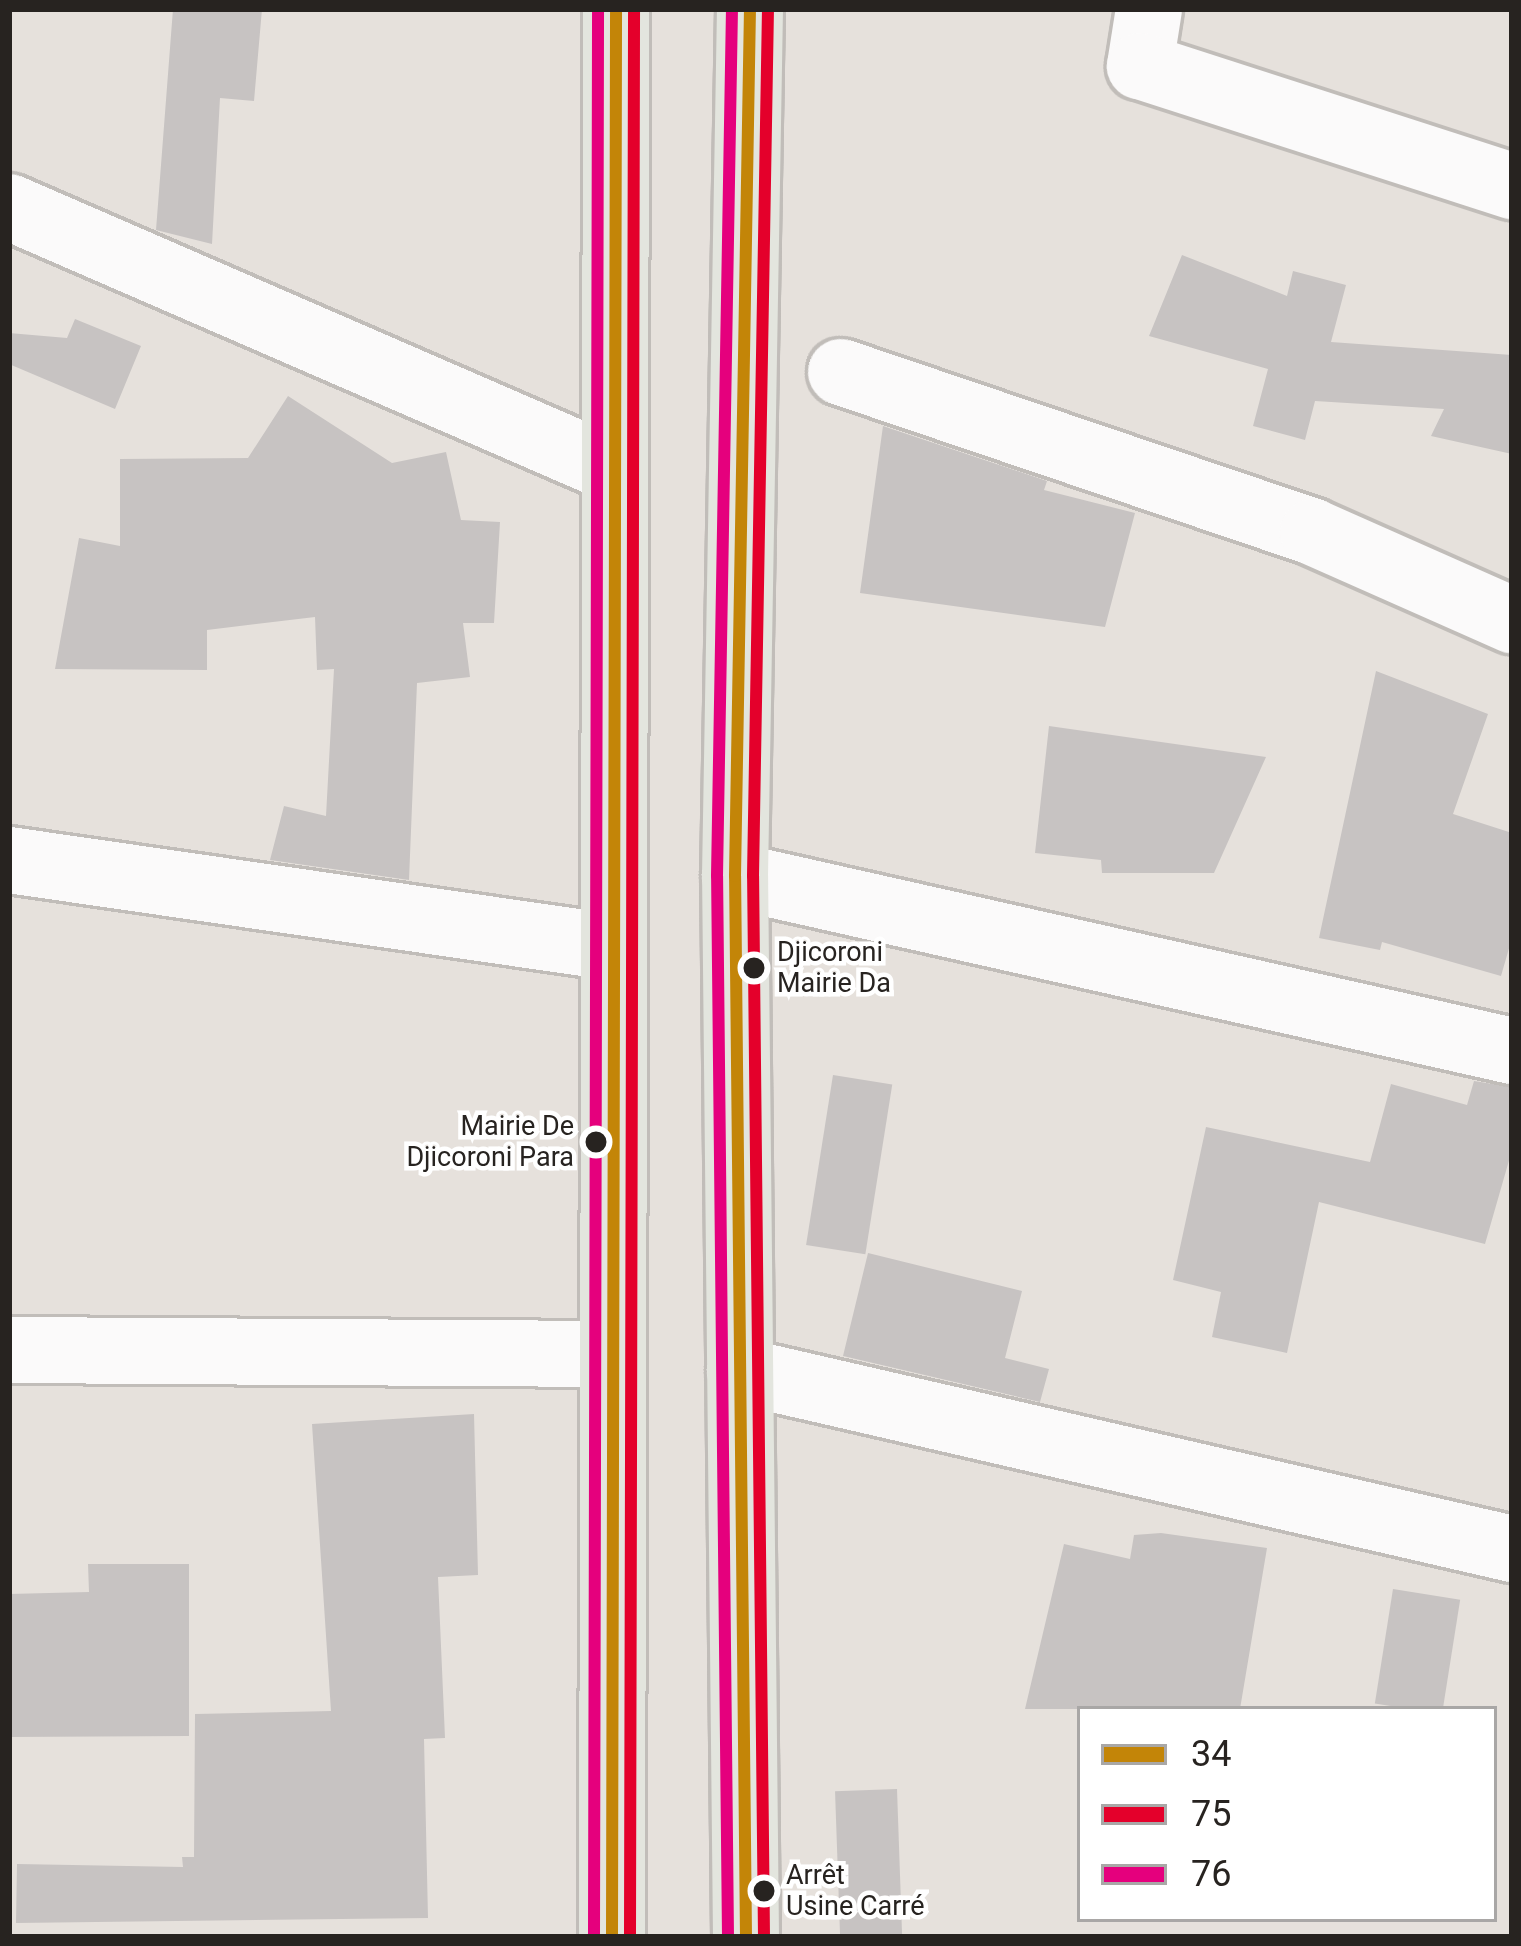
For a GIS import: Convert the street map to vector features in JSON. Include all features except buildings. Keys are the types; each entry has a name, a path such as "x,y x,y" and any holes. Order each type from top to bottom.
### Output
{"highway":[{"path":"612,1937 616,9"},
{"path":"746,1937 735,876 750,9"}],"street":[{"path":"1149,9 1140,65 1512,186"},
{"path":"9,207 612,470"},
{"path":"841,372 1313,532 1512,620"},
{"path":"9,860 611,947"},
{"path":"735,876 1512,1051"},
{"path":"9,1350 610,1354"},
{"path":"740,1371 1512,1549"}],"transit line":[{"name":"76","path":"594,1937 598,9"},
{"name":"34","path":"612,1937 616,9"},
{"name":"75","path":"630,1937 634,9"},
{"name":"76","path":"728,1937 717,876 732,9"},
{"name":"34","path":"746,1937 735,876 750,9"},
{"name":"75","path":"764,1937 753,876 768,9"}],"place":[{"name":"Djicoroni Mairie Da","path":"754,968"},
{"name":"Mairie De Djicoroni Para","path":"596,1142"},
{"name":"Arrêt Usine Carré","path":"764,1891"}]}
